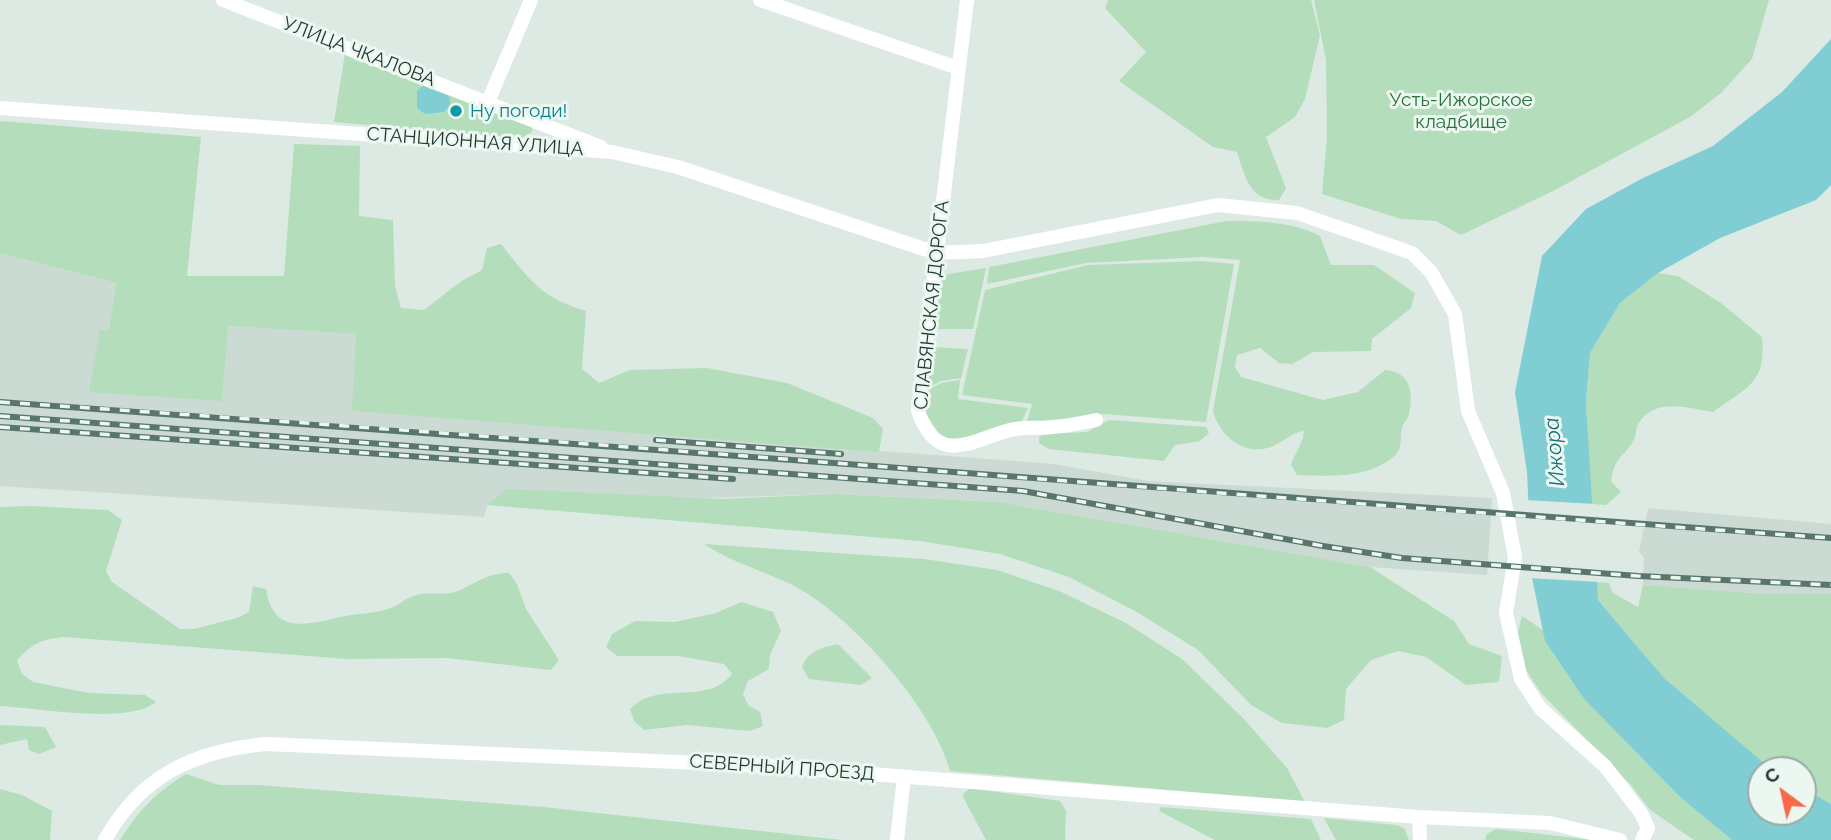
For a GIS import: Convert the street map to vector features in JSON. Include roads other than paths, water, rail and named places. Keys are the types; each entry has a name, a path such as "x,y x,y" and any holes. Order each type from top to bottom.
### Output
{"street":[{"name":"УЛИЦА ЧКАЛОВА","path":"223,0 612,152"},
{"path":"488,102 531,0"},
{"path":"760,0 958,68"},
{"name":"СЛАВЯНСКАЯ ДОРОГА","path":"967,0 918,411 925,430 937,442 950,446 972,445 1011,429 1054,428 1096,420"},
{"name":"СТАНЦИОННАЯ УЛИЦА","path":"0,108 612,152 678,167 936,253"},
{"path":"539,147 547,135 546,125"},
{"path":"936,253 983,251 1218,205 1297,213 1412,253 1431,272 1455,314 1468,411 1503,493 1515,557 1506,613 1521,679 1540,708 1584,745 1620,784 1648,828 1642,840"},
{"name":"СЕВЕРНЫЙ ПРОЕЗД","path":"105,840 114,824 153,782 198,756 233,747 265,744 769,766 1419,817 1550,823 1600,832 1620,840"},
{"path":"897,840 904,777"},
{"path":"1419,817 1420,840"}],"water":[{"name":"Ижора","path":"1831,39 1831,185 1816,200 1720,238 1658,273 1620,303 1590,353 1586,403 1598,600 1664,678 1756,756 1747,756 1747,826 1817,826 1817,796 1831,804 1831,840 1732,840 1680,797 1584,699 1545,641 1532,578 1527,472 1515,392 1542,256 1586,209 1643,178 1713,146 1782,92"},
{"path":"423,86 449,96 450,104 444,112 425,114 417,108 417,91"}],"railway":[{"path":"0,402 1831,538"},
{"path":"0,416 1023,491 1402,558 1638,576 1831,585"},
{"path":"0,427 733,479"},
{"path":"656,440 841,454"}],"place":[{"name":"Ну погоди!","path":"456,111"}],"park label":[{"name":"Усть-Ижорское кладбище","path":"1461,111"}]}
